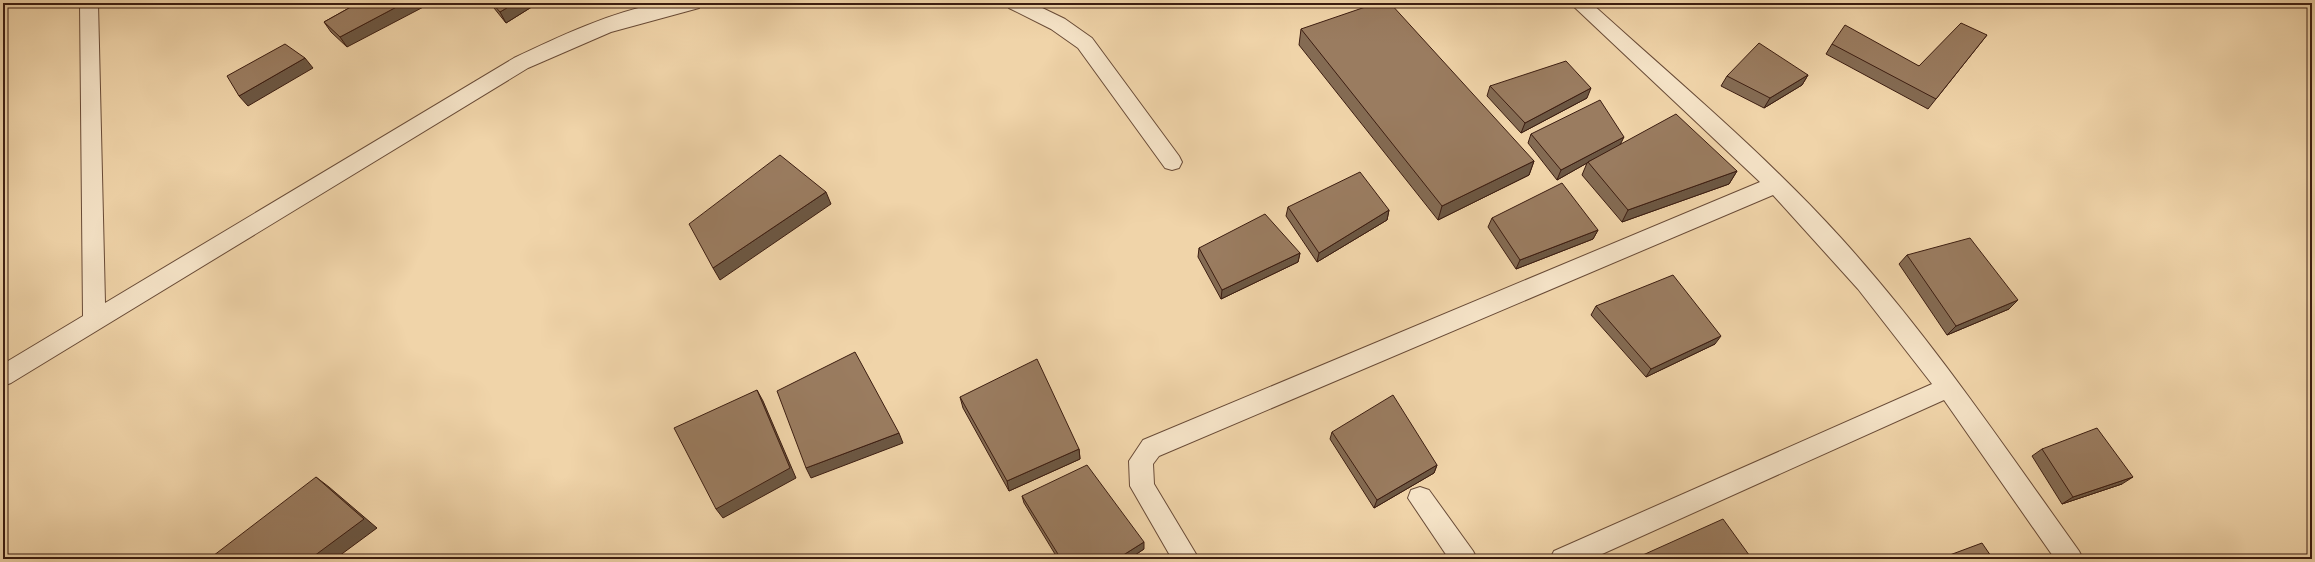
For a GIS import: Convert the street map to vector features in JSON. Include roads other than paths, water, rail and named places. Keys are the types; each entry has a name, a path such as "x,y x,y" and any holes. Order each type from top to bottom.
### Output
{"street":[{"path":"89,3 94,320"},
{"path":"3,376 521,63 560,43 599,27 639,14 692,3"},
{"path":"1016,3 1058,24 1085,43 1172,162"},
{"path":"1579,3 1777,184 1868,285 1947,388 2070,559"},
{"path":"1186,559 1142,486 1141,461 1151,448 1777,184"},
{"path":"1563,559 1947,388"},
{"path":"1420,498 1464,559"}]}
